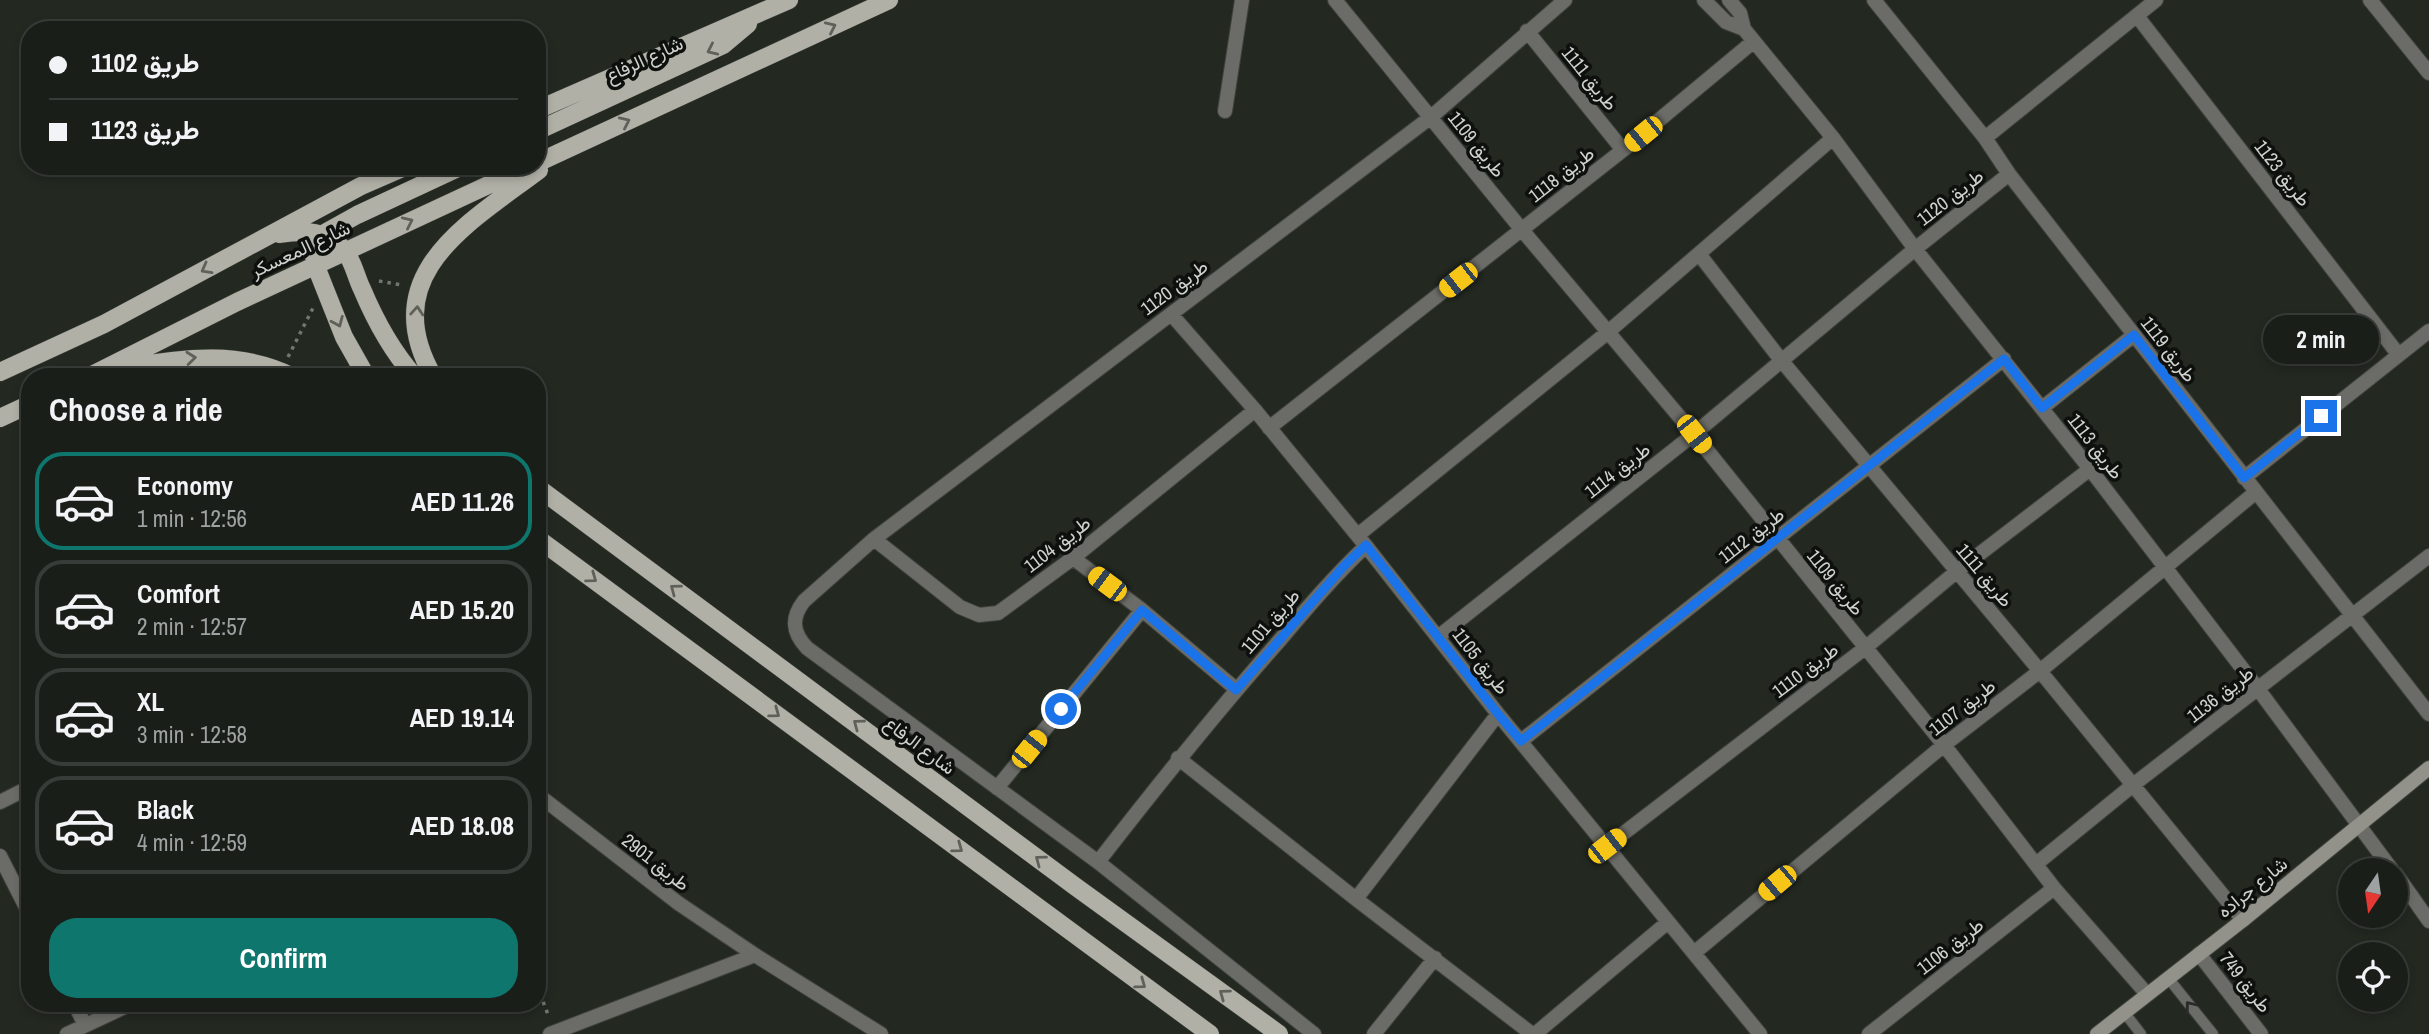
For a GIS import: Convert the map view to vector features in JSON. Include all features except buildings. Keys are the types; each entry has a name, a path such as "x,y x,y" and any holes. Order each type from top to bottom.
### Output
{"main road":[{"path":"546,106 789,0"},
{"path":"546,159 889,0"},
{"name":"شارع الرفاع","path":"546,127 723,45 761,13"},
{"path":"546,164 563,151"},
{"name":"شارع المعسكر","path":"0,372 104,324 266,236 386,175"},
{"path":"361,368 344,337 315,264 314,252 321,235 443,175"},
{"name":"شارع المعسكر","path":"107,368 315,264 510,175"},
{"path":"429,368 419,347 416,317 420,287 433,260 453,236 532,175"},
{"path":"266,236 300,230 321,235 346,251 382,330 408,368"},
{"path":"130,368 183,359 222,357 269,368"},
{"path":"0,418 21,408"},
{"name":"شارع الرفاع","path":"546,494 1279,1034"},
{"path":"546,545 1210,1034"}],"street":[{"path":"1225,111 1242,0"},
{"name":"طريق 1109","path":"1335,0 1521,230 1694,434 1944,745 2054,888 2147,994"},
{"name":"طريق 1120","path":"997,788 807,648 797,638 793,625 796,612 804,601 874,539 1431,117 1565,0"},
{"name":"طريق 1113","path":"1704,0 1726,22 1744,29"},
{"name":"طريق 1113","path":"1730,0 1740,13 1744,29 1833,138 1915,249 2090,469 2384,858"},
{"path":"1985,138 2156,0"},
{"path":"2370,0 2429,73"},
{"name":"طريق 1119","path":"1881,2 1985,138 2009,174 2429,714"},
{"name":"طريق 1123","path":"2137,16 2398,354"},
{"name":"طريق 1111","path":"1527,31 1623,150"},
{"name":"طريق 1118","path":"1269,428 1623,150 1754,41"},
{"path":"1608,332 1833,138"},
{"name":"طريق 1120","path":"1915,249 2009,174"},
{"name":"طريق 1114","path":"1438,637 1694,434 1915,249"},
{"name":"طريق 1111","path":"1699,254 1781,360 2243,920"},
{"name":"طريق 1105","path":"1171,314 1255,410 1362,540 1498,714 1760,1034"},
{"path":"2244,478 2429,331"},
{"name":"طريق 1101","path":"1098,862 1178,758 1344,566 1362,540 1608,332"},
{"path":"2042,408 2134,335"},
{"name":"طريق 1112","path":"1521,741 2004,359"},
{"name":"طريق 1104","path":"874,539 960,607 979,615 998,613 1073,558 1255,410"},
{"name":"طريق 1110","path":"1607,846 1865,648 1956,572 2090,469"},
{"name":"طريق 1107","path":"1694,953 1944,745 2040,671 2256,492"},
{"name":"طريق 1136","path":"2036,864 2133,785 2429,556"},
{"path":"1073,558 1142,610 1236,690"},
{"path":"1142,610 997,788 1098,862 1314,1034"},
{"path":"1356,899 1498,714"},
{"path":"1178,758 1356,899 1534,1034 1668,922"},
{"name":"شارع جراده","path":"2097,1034 2243,920 2429,768"},
{"path":"0,802 21,792"},
{"name":"طريق 2901","path":"546,801 678,903 881,1034"},
{"path":"0,856 21,897"},
{"name":"طريق 1106","path":"1869,1034 2054,888"},
{"path":"2408,891 2429,921"},
{"name":"طريق 749","path":"2199,954 2261,1034"},
{"path":"552,1033 755,955"},
{"path":"1374,1034 1435,958"},
{"path":"78,1012 85,1025"},
{"path":"67,1034 113,1012"}],"lane":[{"path":"2168,978 2213,1034"},
{"path":"2124,1012 2141,1034"}],"path":[{"path":"545,1012 552,1033"}],"route":[{"path":"1061,709 1142,610 1236,690 1344,566 1366,545 1521,741 2004,359 2042,408 2134,335 2244,478 2321,416"}]}
